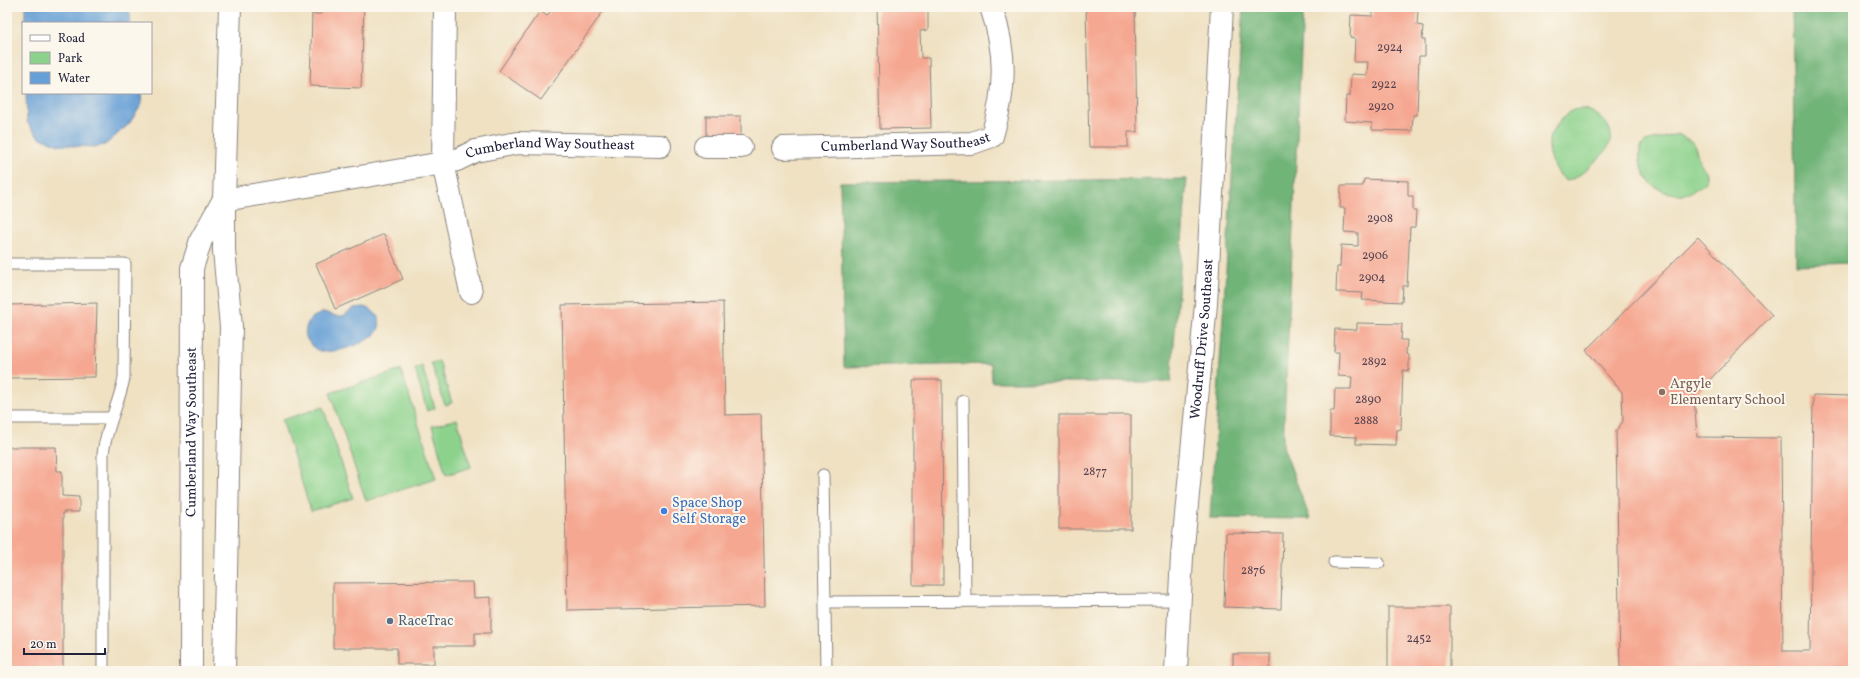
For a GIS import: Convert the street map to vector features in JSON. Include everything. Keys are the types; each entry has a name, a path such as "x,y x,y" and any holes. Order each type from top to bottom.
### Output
{"street":[{"path":"224,671 231,327 224,250 224,200 230,7"},
{"path":"445,7 443,163 471,292"},
{"name":"Cumberland Way Southeast","path":"783,148 972,143 992,136 999,114 1004,62 998,27 990,7"},
{"name":"Woodruff Drive Southeast","path":"1176,671 1179,600 1206,304 1222,7"},
{"name":"Cumberland Way Southeast","path":"191,671 192,268 201,240 224,200 443,163 457,160 475,151 518,143 660,146"},
{"path":"706,147 741,147"}],"lane":[{"path":"7,264 125,264 124,378 121,394 111,418 103,454 103,671"},
{"path":"963,401 965,601"},
{"path":"7,418 111,418"},
{"path":"823,475 826,671"},
{"path":"1334,562 1379,564"},
{"path":"825,602 1179,600"}],"green space":[{"path":"1243,7 1303,7 1283,446 1310,519 1210,518"},
{"path":"1792,7 1853,7 1853,263 1796,265"},
{"path":"1585,109 1593,112 1604,121 1611,132 1611,139 1609,146 1601,156 1581,174 1567,181 1558,173 1552,161 1549,148 1550,136 1553,130 1570,111"},
{"path":"1678,134 1694,143 1699,161 1706,173 1706,182 1693,191 1684,194 1669,193 1654,186 1643,171 1640,158 1641,146 1645,142"},
{"path":"1187,179 1171,382 992,382 991,364 844,367 840,182"},
{"path":"439,361 452,403 445,405 431,363"},
{"path":"422,366 435,408 427,411 415,369"},
{"path":"401,370 436,479 366,501 330,393"},
{"path":"323,407 353,498 311,511 282,420"},
{"path":"457,419 471,467 446,475 432,426"}],"water":[{"path":"25,7 129,7 131,22 25,22"},
{"path":"26,94 141,94 142,104 129,124 105,145 94,147 59,145 38,137 27,122"},
{"path":"363,307 373,311 380,323 377,332 362,343 340,350 326,352 316,350 306,338 306,329 311,318 324,312 336,316 343,316 354,308"}],"building":[{"path":"321,7 364,7 361,88 310,86 312,14 321,14"},
{"path":"553,7 606,7 541,100 499,71 540,11 547,16"},
{"path":"877,7 928,7 928,30 920,31 921,58 929,58 931,128 880,129"},
{"path":"1086,7 1135,7 1137,132 1128,132 1128,147 1089,147"},
{"path":"1373,8 1418,10 1417,25 1423,26 1422,40 1425,40 1425,56 1419,56 1417,115 1413,115 1412,131 1372,130 1372,123 1345,121 1346,96 1350,96 1351,74 1367,75 1368,62 1354,62 1355,38 1350,37 1351,15 1373,16"},
{"path":"706,116 741,116 741,136 706,136"},
{"path":"1364,179 1408,181 1408,196 1413,196 1413,211 1416,211 1415,227 1410,227 1407,286 1403,286 1402,302 1362,300 1363,293 1336,292 1337,267 1340,267 1341,245 1358,246 1358,233 1344,232 1345,208 1340,208 1341,186 1363,186"},
{"path":"384,234 403,279 335,309 316,264"},
{"path":"1698,237 1772,315 1694,396 1697,437 1781,438 1783,651 1810,651 1813,395 1853,396 1853,671 1620,671 1616,431 1623,421 1622,392 1586,350"},
{"name":"Space Shop Self Storage","path":"723,302 725,415 761,414 765,606 567,610 562,305"},
{"path":"97,303 95,377 7,378 7,305"},
{"path":"1357,323 1402,324 1401,340 1407,340 1406,354 1409,355 1409,371 1403,370 1401,429 1397,430 1396,445 1356,444 1356,437 1330,436 1330,411 1334,411 1335,389 1351,389 1352,377 1338,376 1339,352 1334,352 1335,329 1357,330"},
{"path":"913,380 942,380 943,585 913,585"},
{"path":"1059,415 1131,415 1131,529 1059,529"},
{"path":"7,447 56,447 57,471 62,471 62,496 79,497 79,512 63,512 63,671 7,671"},
{"path":"1226,533 1283,534 1281,609 1224,607"},
{"path":"473,582 474,598 491,597 491,633 475,633 475,646 434,646 434,664 397,664 397,648 333,648 333,583"},
{"path":"1388,607 1450,607 1450,671 1388,671"},
{"path":"1233,654 1270,654 1270,671 1233,671"}],"place":[{"name":"Argyle Elementary School","path":"1662,392"},
{"name":"Space Shop Self Storage","path":"664,511"},
{"name":"RaceTrac","path":"390,621"}]}
